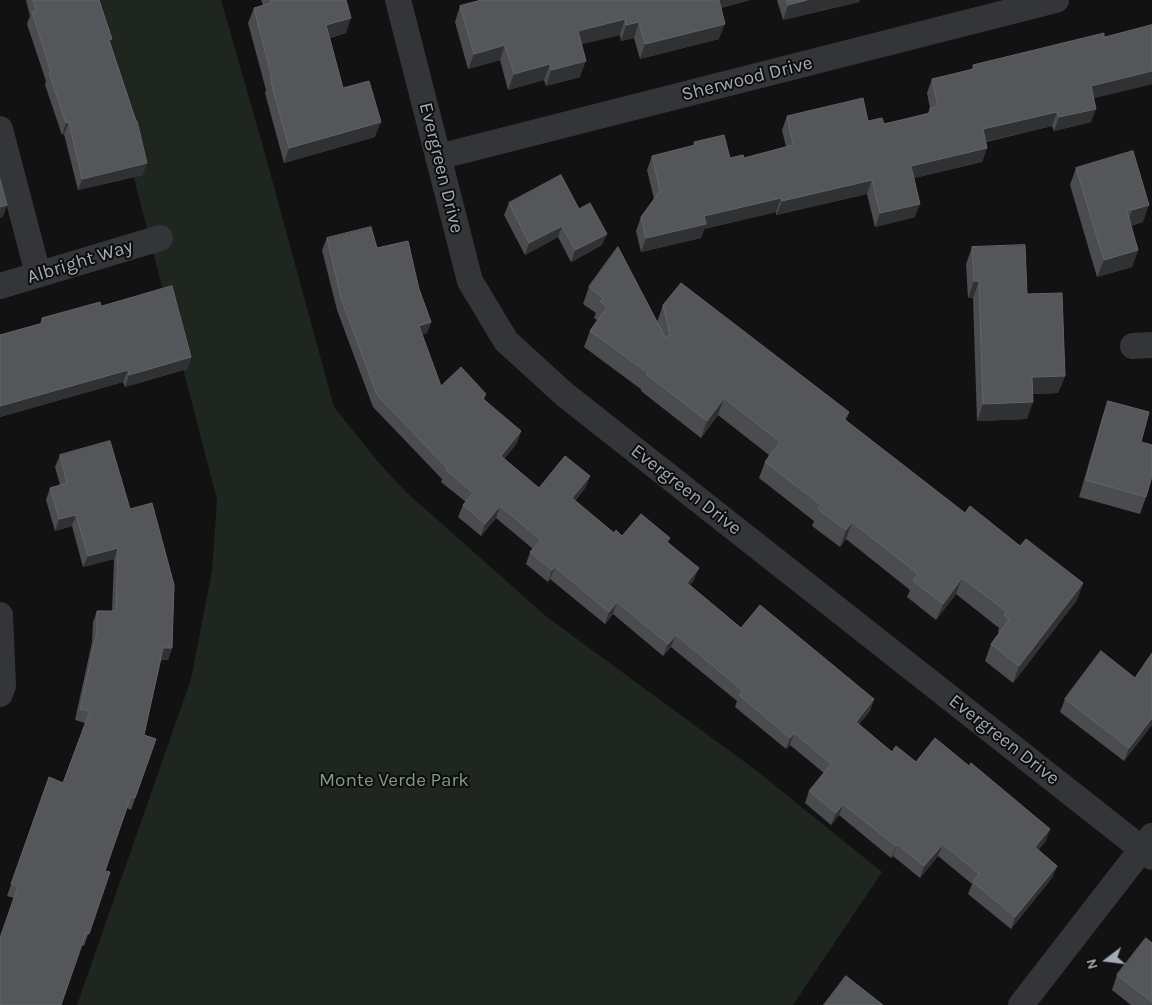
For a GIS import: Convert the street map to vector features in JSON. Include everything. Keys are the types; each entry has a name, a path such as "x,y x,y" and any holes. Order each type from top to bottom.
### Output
{"street":[{"name":"Evergreen Drive","path":"398,0 470,281 506,342 580,406 1149,847"},
{"name":"Sherwood Drive","path":"438,157 1056,0"},
{"path":"0,129 38,274"},
{"name":"Albright Way","path":"0,286 160,238"},
{"path":"0,616 3,686 0,694"},
{"path":"1021,1005 1149,847"}],"green space":[{"name":"Monte Verde Park","path":"88,0 221,0 334,407 379,463 406,492 547,617 753,768 882,872 793,1005 77,1005 191,679 212,571 217,500"}],"building":[{"path":"33,0 99,0 112,39 109,40 137,121 147,163 82,179 69,122 66,123 49,73 51,72 32,12 36,11"},
{"path":"271,0 346,0 351,18 326,25 343,88 369,81 381,122 289,148 254,8 271,3"},
{"path":"482,0 719,0 725,24 645,44 639,22 626,25 625,19 578,31 586,61 551,70 550,64 514,74 505,45 474,54 460,6"},
{"path":"787,0 807,0 788,5"},
{"path":"1152,25 1152,71 1091,86 1096,109 1059,117 1057,112 983,129 987,148 911,166 920,204 880,213 872,180 782,201 781,198 704,216 706,224 646,238 641,217 660,191 652,156 695,145 694,142 724,135 730,158 743,155 744,158 793,145 787,116 863,98 868,121 882,118 884,124 931,113 930,108 938,106 932,79 974,69 973,65 1104,33 1104,37"},
{"path":"1133,151 1149,205 1132,210 1126,208 1138,250 1104,260 1076,168"},
{"path":"561,175 579,209 590,203 607,234 575,250 562,226 529,243 509,203"},
{"path":"0,179 7,205 0,207"},
{"path":"371,227 377,248 408,241 419,289 431,322 419,326 441,386 461,367 486,394 482,398 521,431 501,456 539,488 565,456 590,476 572,498 614,533 616,530 622,536 641,514 670,538 667,542 699,568 687,583 741,628 760,605 874,699 856,722 892,752 896,746 916,762 935,738 969,766 971,763 1050,829 1035,847 1057,866 1015,917 973,882 979,874 943,844 924,866 843,804 836,813 809,791 831,764 794,733 790,738 739,695 743,691 676,635 668,644 617,602 609,612 555,567 552,570 530,552 541,540 500,506 485,524 463,505 473,493 446,470 447,468 377,395 341,298 327,238"},
{"path":"1025,245 1027,294 1062,293 1065,376 1032,377 1033,402 983,404 979,281 974,281 972,247"},
{"path":"618,247 665,337 670,335 663,305 681,283 849,412 844,419 965,513 970,506 1020,546 1026,539 1083,583 1019,666 991,644 1009,620 1004,615 1007,612 962,578 943,604 913,581 918,574 852,522 846,530 818,509 821,505 765,462 780,442 724,398 707,421 647,375 648,373 590,331 607,307 600,301 603,298 589,287"},
{"path":"172,286 191,357 129,375 128,370 0,406 0,335 43,323 42,318 100,302 101,306"},
{"path":"1108,401 1149,412 1141,442 1152,445 1152,476 1146,497 1086,480"},
{"path":"110,441 130,509 152,503 174,585 172,648 163,648 144,735 156,739 135,798 131,796 105,871 110,872 89,934 86,933 61,1005 0,1005 0,938 18,886 11,884 49,777 63,783 90,711 80,709 97,631 97,611 116,611 118,548 88,556 76,515 59,519 50,488 67,483 60,455"},
{"path":"1101,651 1135,678 1152,653 1152,718 1129,748 1065,699"},
{"path":"1146,938 1152,943 1152,1002 1117,975"},
{"path":"846,976 883,1005 824,1005"}]}
